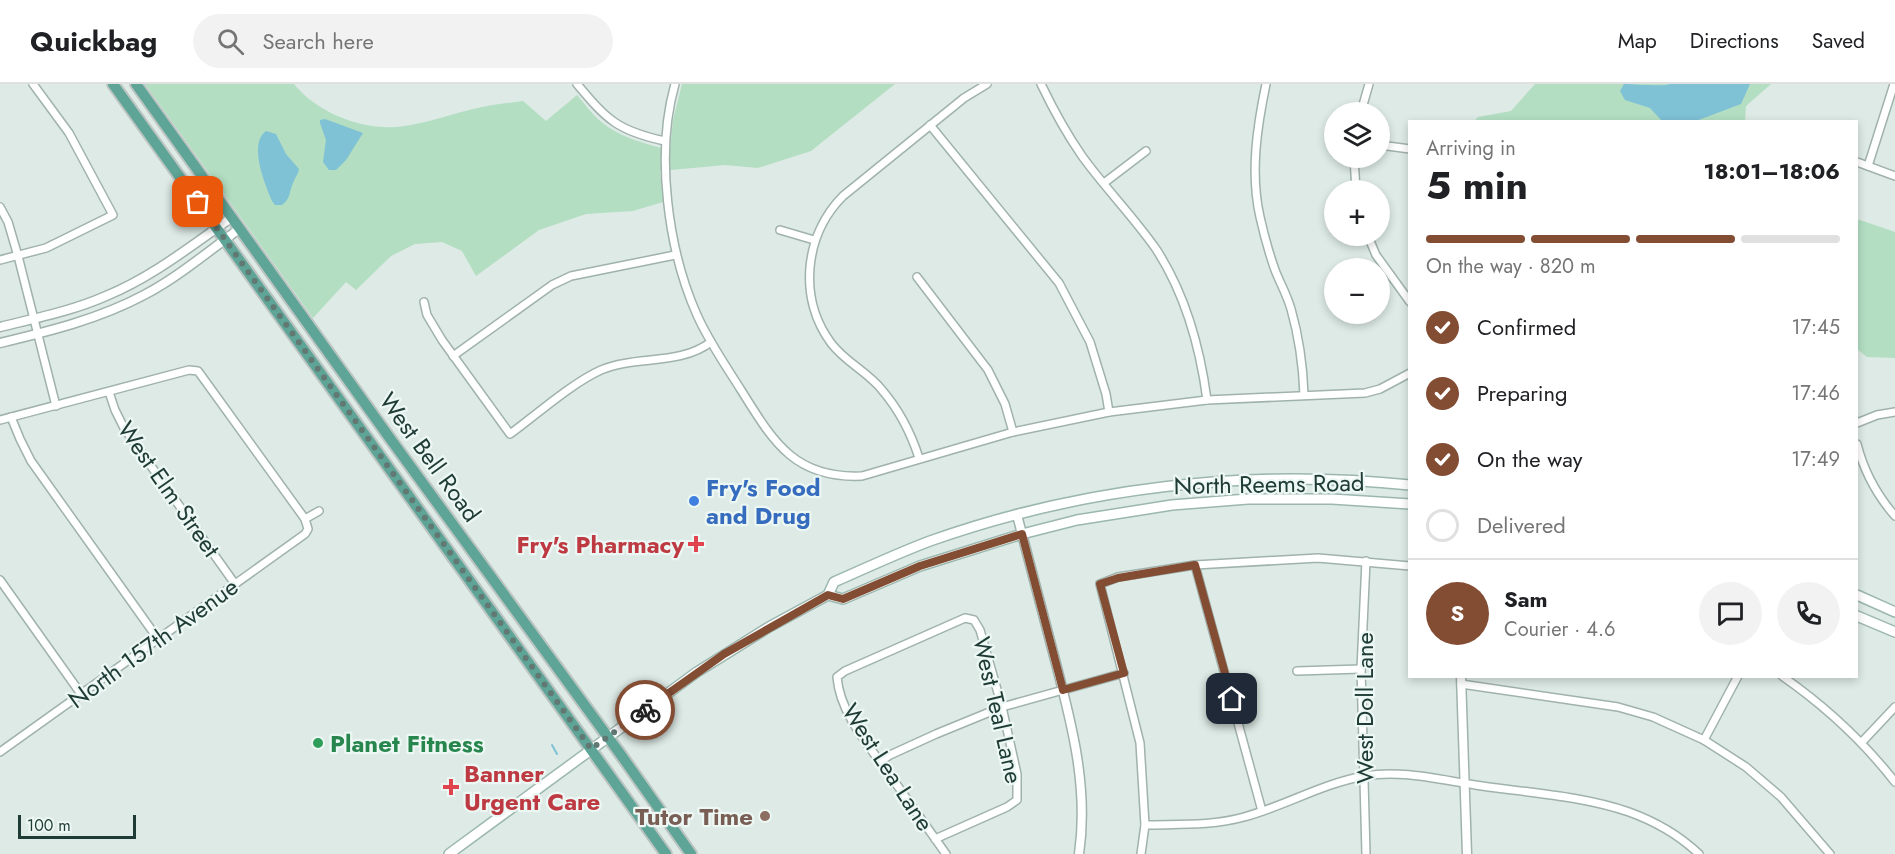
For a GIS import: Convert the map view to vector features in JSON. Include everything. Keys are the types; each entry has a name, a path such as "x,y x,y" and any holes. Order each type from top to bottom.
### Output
{"main road":[{"name":"West Bell Road","path":"113,84 666,854"},
{"name":"West Bell Road","path":"136,84 691,854"},
{"name":"North Reems Road","path":"449,854 707,665 774,624 828,595 834,582 929,542 1017,515 1102,496 1177,484 1285,478 1374,481 1408,485"},
{"name":"North Reems Road","path":"828,595 843,599 920,566 1022,534 1077,520 1172,505 1248,499 1332,499 1408,504"},
{"path":"464,573 479,562"},
{"path":"1858,595 1895,612"},
{"path":"1858,616 1895,632"}],"street":[{"path":"0,260 46,248 113,215 69,133 33,84"},
{"path":"577,84 599,111 616,125 633,133 665,141"},
{"path":"675,84 666,118 665,141 675,255 694,308 711,342 768,432 781,448 802,464 844,477 862,476 1013,432 1109,412 1207,400 1365,393 1380,389 1408,374"},
{"path":"919,458 910,433 881,388 844,357 819,324 809,283 814,240 834,205 964,98 987,84"},
{"path":"1041,84 1064,129 1156,251 1179,293 1197,344 1207,400"},
{"path":"1266,84 1257,127 1255,179 1259,214 1270,255 1296,328 1303,371 1304,395"},
{"path":"1364,102 1369,84"},
{"path":"1868,166 1894,84"},
{"path":"930,125 1059,283 1090,342 1106,394 1109,412"},
{"path":"1390,146 1408,149"},
{"path":"1104,183 1146,151"},
{"path":"1858,162 1895,176"},
{"path":"0,207 8,222 18,256 56,406"},
{"path":"0,327 83,305 120,290 157,270 231,218"},
{"path":"0,343 81,322 145,295 167,282 239,229"},
{"path":"780,230 814,240"},
{"path":"1372,246 1376,255 1408,299"},
{"path":"453,356 552,285 571,276 675,255"},
{"path":"917,277 988,370 1005,404 1013,432"},
{"path":"424,302 427,315 453,356 510,434 580,382 601,370 685,356 700,350 711,342"},
{"path":"0,420 189,370 198,371 305,519 319,512"},
{"name":"West Elm Street","path":"109,392 124,428 235,584"},
{"path":"1858,423 1876,415 1895,412"},
{"path":"11,417 31,461 158,639"},
{"path":"1858,447 1869,479 1881,500 1895,516"},
{"path":"1017,515 1063,690 1080,774 1082,811 1079,854"},
{"name":"North 157th Avenue","path":"1,748 81,694 305,534 308,529 305,519"},
{"path":"1141,854 1145,825 1140,743 1100,584 1118,578 1195,565 1318,558 1408,567"},
{"name":"West Doll Lane","path":"1366,561 1361,669 1366,854"},
{"path":"1195,565 1262,811"},
{"path":"0,580 81,694"},
{"name":"West Lea Lane","path":"946,854 852,720 838,688 837,677 845,671 965,618 974,620"},
{"name":"West Teal Lane","path":"935,839 1007,807 1017,800 1017,774 1002,707 980,630 974,620"},
{"path":"1297,671 1361,669"},
{"path":"880,762 936,734 1002,707 1124,673"},
{"path":"1704,740 1737,678"},
{"path":"1785,678 1816,700 1862,742 1895,782"},
{"path":"1467,854 1461,680 1618,708 1653,717 1704,740 1746,767 1781,797 1830,854"},
{"path":"1862,742 1895,707"},
{"path":"1145,825 1219,824 1262,811 1332,784 1377,774 1411,776 1585,800 1639,816 1657,825 1700,854"},
{"path":"1687,854 1692,847"}],"green space":[{"path":"145,84 294,84 314,103 327,111 354,122 383,127 408,126 482,107 523,101 546,121 577,95 606,126 623,135 670,150 673,120 682,84 895,84 811,151 758,168 725,165 660,171 663,202 633,211 586,214 539,230 476,276 462,251 442,242 415,244 391,256 356,290 346,282 313,318"},
{"path":"1535,84 1771,84 1746,106 1745,120 1476,120 1478,117 1511,111"},
{"path":"1858,219 1895,232 1895,358 1867,357 1858,350"}],"water":[{"path":"1624,84 1750,84 1741,104 1699,120 1661,120 1650,108 1625,100 1620,91"},
{"path":"325,119 363,133 346,160 336,170 329,170 323,162 326,140 320,120"},
{"path":"266,131 276,134 286,154 299,169 288,197 282,205 275,205 272,201 260,164 258,145"}],"waterway":[{"path":"552,745 557,754"}],"way so far":[{"path":"198,202 591,749 645,710"}],"place":[{"name":"Fry's Food and Drug","path":"694,501"},
{"name":"Fry's Pharmacy","path":"696,544"},
{"name":"Planet Fitness","path":"318,743"},
{"name":"Banner Urgent Care","path":"451,787"},
{"name":"Tutor Time","path":"765,816"}],"route":[{"path":"645,710 724,654 828,595 843,599 896,575 953,554 1022,534 1063,690 1124,673 1100,584 1118,578 1195,565 1232,699"}]}
